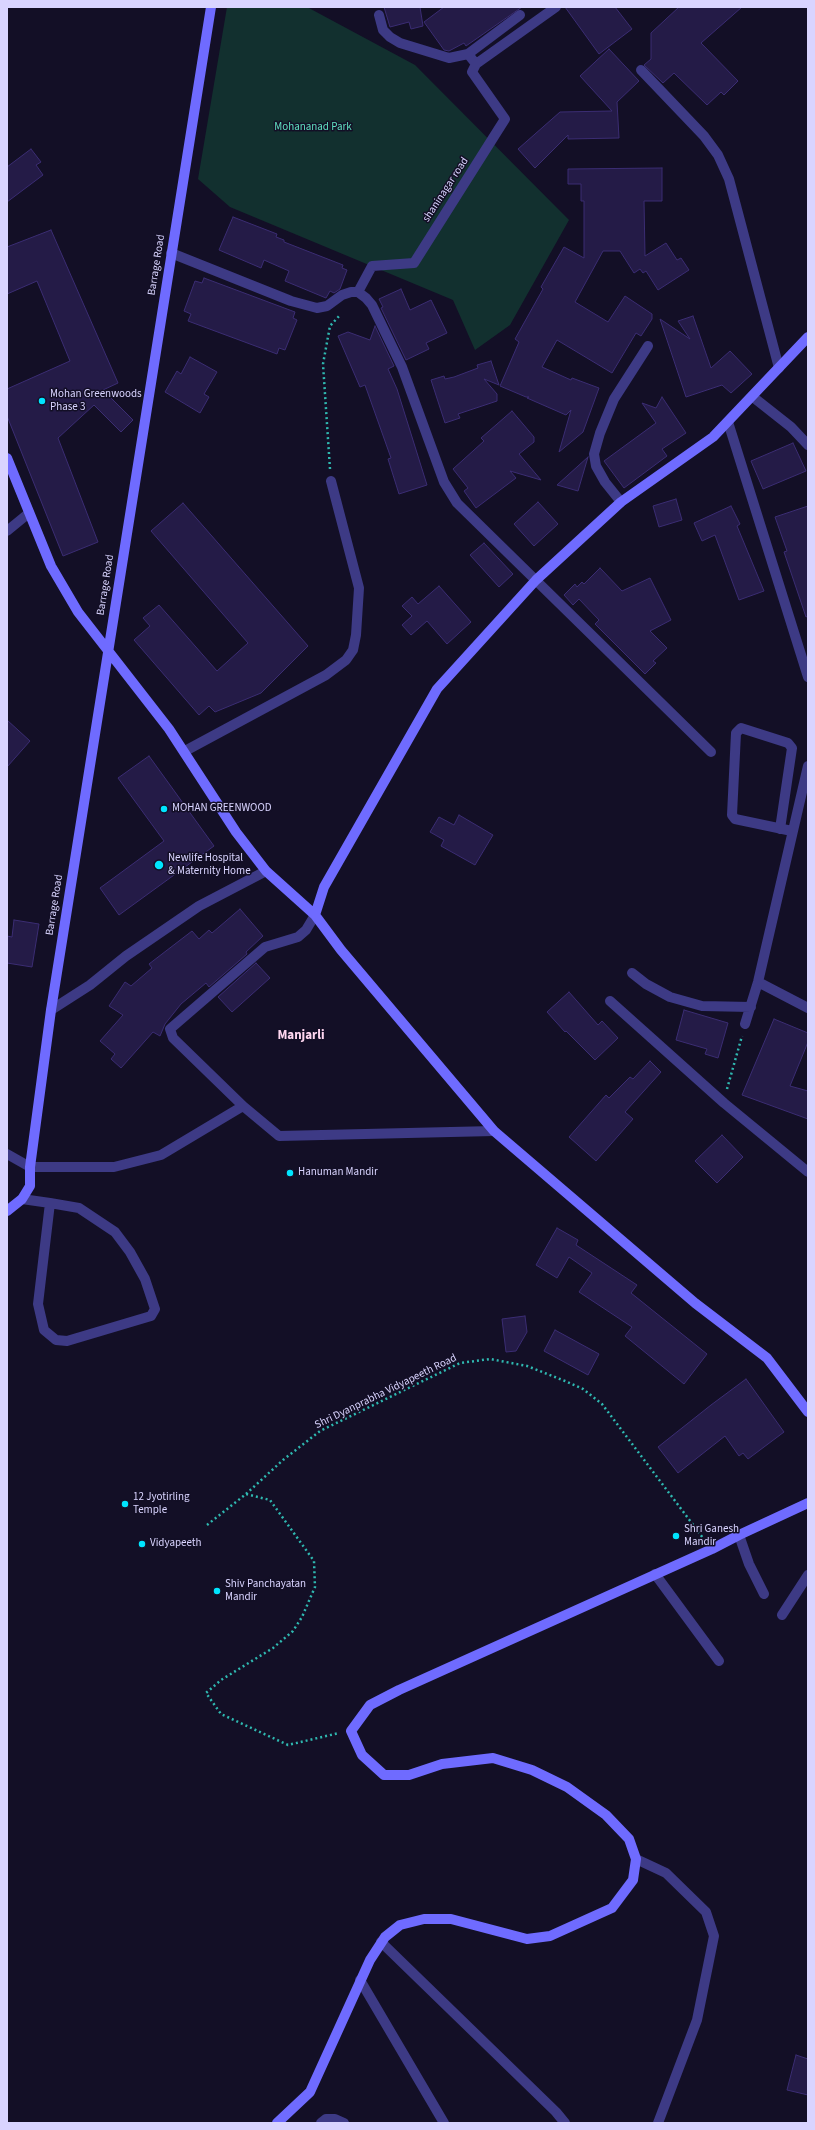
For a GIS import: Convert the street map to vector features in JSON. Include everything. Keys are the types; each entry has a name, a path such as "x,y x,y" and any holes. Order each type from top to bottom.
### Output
{"street":[{"name":"Barrage Road","path":"22,1199 30,1186 30,1167 51,1010 211,7"},
{"path":"468,54 474,68 556,7"},
{"path":"379,16 383,30 390,37 400,43 449,58 468,54 520,15"},
{"name":"shaninagar road","path":"358,292 372,266 414,263 505,119 474,68"},
{"path":"641,70 704,136 718,155 729,180 779,368"},
{"path":"171,253 291,301 318,308 327,306 342,295 358,292 372,305 402,367 447,487 457,503 594,639 712,752"},
{"path":"494,1131 279,1136 243,1106 173,1038 170,1029 265,947 288,940 302,933 315,915 324,886 437,689 536,580 621,502 713,437 753,397 808,337"},
{"path":"621,502 604,482 596,466 594,454 600,433 614,399 648,346"},
{"path":"753,397 791,427 808,445"},
{"path":"728,422 808,677"},
{"path":"7,458 52,566 78,612 108,649 185,751 236,832 266,871 315,915 341,950 494,1131 695,1303 767,1358 808,1412"},
{"path":"185,751 326,675 346,660 353,650 356,635 359,588 331,481"},
{"path":"7,531 29,513"},
{"path":"780,829 792,748 788,743 741,728 736,733 732,815 734,820 780,829 792,831"},
{"path":"745,1024 758,982 808,766"},
{"path":"51,1010 90,986 126,956 199,906 266,871"},
{"path":"632,973 646,984 670,997 702,1006 751,1007"},
{"path":"758,982 808,1008"},
{"path":"610,1001 724,1103 808,1172"},
{"path":"7,1154 30,1167 114,1167 161,1156 243,1106"},
{"path":"7,1211 22,1199 50,1203 79,1208 114,1232 130,1252 145,1279 156,1309 151,1316 67,1340 56,1340 44,1330 38,1304 50,1203"},
{"path":"277,2123 310,2092 360,1980 381,1942 400,1925 424,1919 451,1919 527,1939 550,1936 612,1908 633,1880 636,1859 628,1839 606,1815 567,1787 532,1770 493,1758 442,1764 409,1775 384,1775 362,1755 351,1731 370,1705 399,1690 712,1549 739,1534 808,1503"},
{"path":"739,1534 749,1564 764,1594"},
{"path":"655,1574 719,1661"},
{"path":"782,1615 808,1575"},
{"path":"636,1859 666,1873 706,1912 714,1936 697,2020 658,2123"},
{"path":"381,1942 556,2112 565,2123"},
{"path":"360,1980 444,2123"},
{"path":"321,2123 326,2119 335,2119 344,2123"}],"path":[{"path":"331,481 322,364 330,326 358,292"},
{"path":"724,1103 745,1024"},
{"name":"Shri Dyanprabha Vidyapeeth Road","path":"207,1525 246,1494 283,1460 320,1431 460,1363 490,1359 527,1366 583,1388 602,1404 712,1549"},
{"path":"246,1494 270,1500 314,1561 315,1587 302,1617 293,1631 273,1648 221,1680 206,1693 221,1714 288,1745 351,1731"}],"green space":[{"name":"Mohananad Park","path":"227,7 307,7 415,65 569,220 510,325 475,350 453,300 230,207 198,179"}],"building":[{"path":"384,7 420,7 423,26 411,29 409,22 390,27"},
{"path":"444,7 522,7 466,46 464,43 449,51 444,50 424,22"},
{"path":"565,7 615,7 632,29 599,54"},
{"path":"679,7 742,7 701,43 738,81 724,95 721,92 707,105 674,73 663,83 644,65 651,59 651,33"},
{"path":"609,49 639,81 617,102 619,138 568,139 568,135 535,168 518,149 560,112 612,111 580,76"},
{"path":"31,149 41,162 36,165 43,175 7,202 7,167"},
{"path":"662,168 662,201 644,201 645,256 666,243 677,260 681,258 689,270 658,290 646,271 643,273 640,269 634,273 620,251 603,251 575,302 608,322 625,296 652,314 652,319 641,336 636,333 612,373 557,340 542,367 571,380 572,378 599,388 583,432 559,452 571,410 566,415 527,398 529,397 500,386 519,342 515,339 543,289 541,287 564,247 584,258 584,201 581,201 581,184 568,184 568,169"},
{"path":"233,217 277,234 276,237 284,240 284,242 343,265 342,268 347,270 340,289 334,293 330,291 326,298 285,281 289,271 264,260 261,268 219,250"},
{"name":"Mohan Greenwoods Phase 3","path":"51,230 118,383 103,390 133,420 121,432 94,405 58,438 98,542 63,556 7,416 7,389 70,361 37,281 7,294 7,247"},
{"path":"204,278 295,312 293,318 297,320 285,350 279,348 277,354 188,321 191,314 184,311 195,281 202,283"},
{"path":"401,289 410,310 431,300 447,333 426,343 429,349 406,360 381,308 383,307 379,299"},
{"path":"693,316 711,368 730,351 752,374 731,393 722,385 686,397 660,319 690,339 678,321"},
{"path":"375,326 394,366 388,369 397,389 427,485 399,494 388,459 391,458 365,385 360,387 338,336 348,332 370,340"},
{"path":"190,357 217,372 204,394 209,397 200,413 165,392 177,371 181,374"},
{"path":"491,361 499,385 484,379 497,394 497,401 458,414 460,418 445,423 431,380 444,376 445,379 454,377 478,368 477,365"},
{"path":"662,397 686,433 662,449 667,456 624,488 604,461 656,423 642,403 656,408"},
{"path":"512,411 534,437 534,442 519,454 541,480 510,471 516,478 476,508 464,491 468,488 453,469 484,441 481,438"},
{"path":"793,443 806,471 763,489 751,461"},
{"path":"588,457 578,491 557,485"},
{"path":"676,499 682,520 659,527 653,506"},
{"path":"538,502 558,524 534,546 514,524"},
{"path":"183,503 308,646 261,693 215,712 209,706 199,715 134,640 150,626 143,618 159,605 217,671 248,643 151,531"},
{"path":"731,506 740,524 737,526 764,591 739,600 715,535 702,541 694,523"},
{"path":"808,506 808,616 806,617 784,552 787,551 775,517"},
{"path":"484,543 513,574 499,587 470,555"},
{"path":"600,568 622,591 650,578 671,620 650,631 667,648 653,661 656,663 645,674 595,624 599,620 579,599 573,605 564,595 575,584 577,587 582,582 584,584"},
{"path":"439,586 471,622 447,644 427,621 411,635 402,625 412,616 402,606 412,597 418,604"},
{"path":"7,720 30,741 7,767"},
{"name":"MOHAN GREENWOOD","path":"149,756 214,846 119,915 100,888 164,841 118,778"},
{"path":"459,815 493,835 475,865 441,846 444,840 430,832 439,817 454,825"},
{"path":"240,909 263,936 246,952 247,954 209,987 206,983 181,1004 165,1024 160,1036 153,1032 121,1068 111,1059 115,1054 100,1041 123,1015 109,1006 125,982 131,986 152,968 149,964 192,931 199,939 209,930 212,933"},
{"path":"14,920 39,924 32,967 7,963 7,936 12,937"},
{"path":"256,963 270,978 232,1012 218,997"},
{"path":"569,992 598,1025 602,1021 618,1038 595,1060 566,1031 565,1032 547,1012"},
{"path":"684,1010 728,1023 718,1058 705,1054 707,1049 676,1040"},
{"path":"774,1019 808,1033 808,1042 790,1086 808,1091 808,1119 742,1095"},
{"path":"650,1061 661,1072 625,1112 633,1119 596,1161 569,1137 606,1095 609,1098 630,1077 633,1079"},
{"path":"722,1135 743,1157 717,1183 695,1161"},
{"path":"557,1228 578,1240 576,1245 637,1285 631,1293 707,1354 684,1384 625,1336 632,1327 579,1292 592,1273 569,1257 557,1278 536,1265"},
{"path":"525,1316 527,1332 516,1351 506,1352 502,1319"},
{"path":"555,1330 599,1354 588,1375 544,1351"},
{"path":"746,1379 784,1432 748,1459 743,1453 739,1456 725,1436 678,1473 658,1447"},
{"path":"796,2055 808,2059 808,2095 787,2090"}],"place":[{"name":"Mohan Greenwoods Phase 3","path":"42,401"},
{"name":"MOHAN GREENWOOD","path":"164,809"},
{"name":"Newlife Hospital & Maternity Home","path":"159,865"},
{"name":"Hanuman Mandir","path":"290,1173"},
{"name":"12 Jyotirling Temple","path":"125,1504"},
{"name":"Shri Ganesh Mandir","path":"676,1536"},
{"name":"Vidyapeeth","path":"142,1544"},
{"name":"Shiv Panchayatan Mandir","path":"217,1591"}],"district":[{"name":"Manjarli","path":"301,1036"}]}
